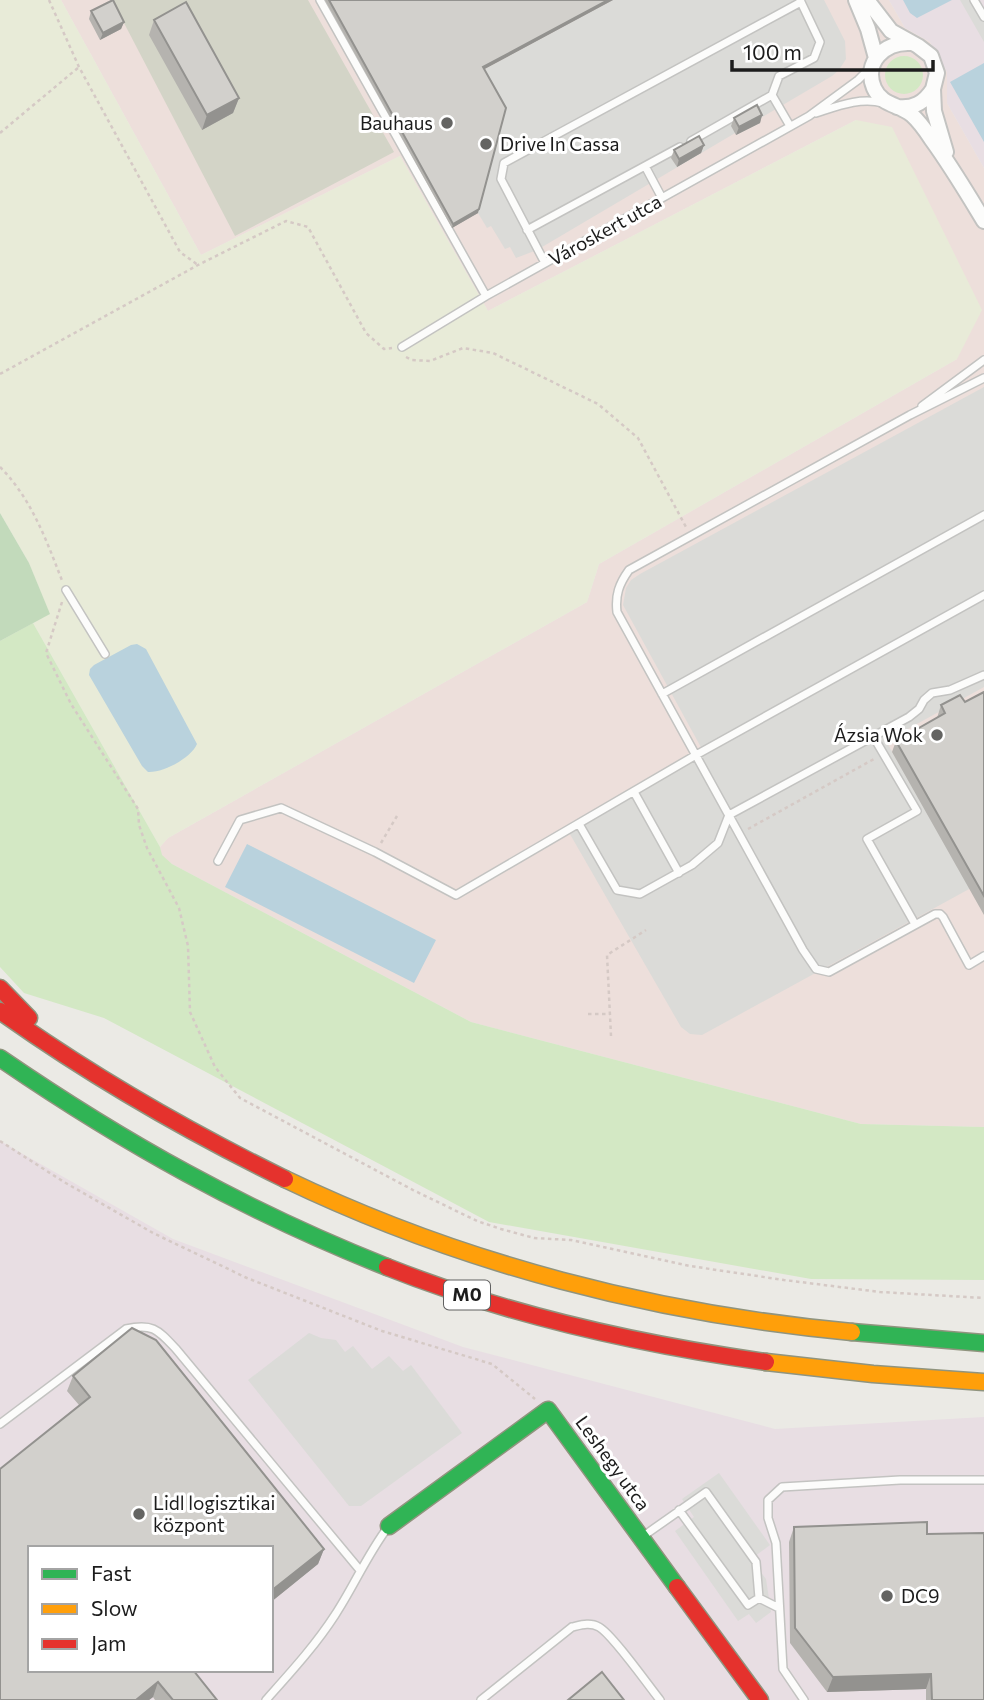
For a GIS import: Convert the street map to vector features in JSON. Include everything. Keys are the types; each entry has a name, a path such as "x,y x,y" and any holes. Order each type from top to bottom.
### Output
{"main road":[{"path":"0,988 64,1054"},
{"name":"M0","path":"0,1011 146,1106 261,1168 336,1203 456,1249 580,1284 691,1310 852,1333 984,1343"},
{"name":"M0","path":"0,1058 96,1122 271,1217 401,1272 473,1297 545,1318 691,1350 819,1370 984,1382"},
{"name":"Leshegy utca","path":"389,1526 548,1410 760,1700"}],"street":[{"path":"856,0 868,29 874,62 872,83 876,92 892,105 913,116 951,166 984,221"},
{"path":"867,0 891,32 925,50 935,64 936,81 929,97 914,106 892,105"},
{"path":"874,62 887,47 910,43"},
{"path":"933,89 934,111 951,166"}],"lane":[{"path":"320,0 486,296"},
{"path":"974,0 984,17"},
{"path":"527,230 772,95 779,76 814,58 820,42 800,1 504,163 501,179 527,230 545,263"},
{"name":"Városkert utca","path":"402,347 486,296 809,116 858,80 874,62"},
{"path":"772,95 790,126"},
{"name":"Városkert utca","path":"809,116 857,101 873,100 892,105"},
{"path":"645,166 662,198"},
{"path":"911,415 984,360"},
{"path":"984,378 911,415 629,570 620,583 615,600 617,612 803,950 816,969 829,972 915,924 940,914 969,965 984,956"},
{"path":"662,694 984,515"},
{"path":"66,590 105,654"},
{"path":"218,861 240,820 281,808 375,852 456,895 696,755 984,595"},
{"path":"579,824 617,890 640,894 679,873 718,843 729,816 919,709 932,693 950,690 984,675"},
{"path":"873,736 917,811 867,839 915,924"},
{"path":"634,792 679,873"},
{"path":"0,1424 126,1329 142,1325 155,1329 176,1349 359,1569"},
{"path":"804,1700 783,1669 776,1543 768,1518 768,1500 782,1487 900,1480 984,1480"},
{"path":"642,1538 706,1492 756,1562 759,1598"},
{"path":"679,1510 748,1605 759,1598"},
{"path":"266,1700 313,1647 349,1592 371,1549 389,1526"},
{"path":"759,1598 779,1608"},
{"path":"481,1700 572,1627 586,1624 599,1627 610,1638 660,1700"}],"path":[{"path":"48,0 79,67 180,252 198,265"},
{"path":"0,133 79,67"},
{"path":"0,374 198,265 286,221 308,227 366,332 384,349 402,347"},
{"path":"391,348 412,360 430,361 463,348 493,353 598,404 638,438 691,536"},
{"path":"0,467 17,485 44,534 66,590 46,653 71,704 138,808 139,825 147,848 179,908 188,946 190,1012 215,1067 240,1098 477,1221 534,1238 571,1240 690,1266 784,1280 880,1292 984,1298"},
{"path":"739,834 883,754"},
{"path":"375,852 397,816"},
{"path":"611,1036 607,955 646,930"},
{"path":"588,1014 610,1014"},
{"path":"0,1141 64,1182 153,1233 247,1278 382,1331 492,1364 548,1410"}],"shaded area":[{"path":"61,0 889,0 905,28 930,42 947,72 947,103 984,168 984,1127 861,1124 471,1022 172,864 161,855 160,847 168,838 587,602 599,564 957,359 856,120 488,311 400,156 201,255"},
{"path":"112,0 308,0 394,152 235,236"},
{"path":"613,0 824,0 845,41 846,59 832,76 537,250 516,258 510,247 505,249 491,226 487,228 478,213 481,71"},
{"path":"889,0 984,0 984,168 947,103 947,72 930,42 905,28"},
{"path":"960,0 974,0 984,17 984,42"},
{"path":"984,387 984,687 886,741 971,888 702,1035 690,1034 681,1027 567,829 703,751 623,605 626,588 631,580 640,574"},
{"path":"0,1141 173,1239 463,1347 775,1429 984,1417 984,1700 0,1700"},
{"path":"309,1333 336,1340 345,1352 353,1346 372,1369 389,1356 403,1371 411,1365 462,1433 361,1506 349,1506 248,1380"},
{"path":"719,1473 770,1545 751,1559 766,1579 771,1612 756,1623 749,1614 738,1621 675,1531 694,1517 682,1499"}],"green space":[{"path":"0,0 61,0 201,255 400,156 488,311 856,120 892,127 982,310 957,359 599,564 587,602 168,838 160,847 33,623 49,614 29,563 0,513"},
{"path":"904,56 917,62 923,75 917,88 904,94 891,88 885,75 891,62"},
{"path":"0,513 29,563 50,614 0,641"},
{"path":"33,623 160,847 162,855 172,864 471,1022 861,1124 984,1127 984,1280 811,1279 489,1222 104,1018 24,993 0,967 0,641"}],"water":[{"path":"903,0 952,0 917,18 910,13"},
{"path":"984,63 984,142 950,82"},
{"path":"137,644 146,649 197,744 183,759 154,772 148,772 142,766 89,675 94,665"},
{"path":"247,844 436,940 414,983 225,887"}],"building":[{"path":"113,0 124,22 103,33 91,11"},
{"name":"Bauhaus","path":"329,0 608,0 483,67 506,108 479,209 453,224"},
{"path":"186,2 239,98 207,115 154,20"},
{"path":"757,105 762,115 739,127 734,118"},
{"path":"699,136 704,145 679,159 674,150"},
{"path":"984,692 984,896 896,741 945,713 941,705 960,695 965,702"},
{"name":"Lidl logisztikai központ","path":"132,1328 156,1340 324,1549 273,1589 273,1546 28,1546 28,1672 195,1672 217,1700 173,1700 158,1682 136,1700 0,1700 0,1469 90,1397 73,1376"},
{"name":"DC9","path":"927,1522 927,1534 984,1533 984,1700 932,1700 931,1674 833,1677 795,1628 794,1527"},
{"path":"602,1672 624,1700 568,1700"}],"traffic: fast":[{"path":"0,1058 93,1119 235,1199 387,1267"},
{"path":"852,1332 984,1343"},
{"path":"389,1526 548,1410 677,1587"}],"traffic: slow":[{"path":"285,1179 421,1236 561,1281 706,1312 852,1332"},
{"path":"766,1362 873,1374 984,1382"}],"traffic: jam":[{"path":"0,988 29,1018"},
{"path":"0,1011 139,1101 285,1179"},
{"path":"387,1267 479,1300 574,1326 621,1337 766,1362"},
{"path":"677,1587 760,1700"}],"place":[{"name":"Bauhaus","path":"447,123"},
{"name":"Drive In Cassa","path":"486,144"},
{"name":"Ázsia Wok","path":"937,735"},
{"name":"Lidl logisztikai központ","path":"139,1514"},
{"name":"DC9","path":"887,1596"}]}
